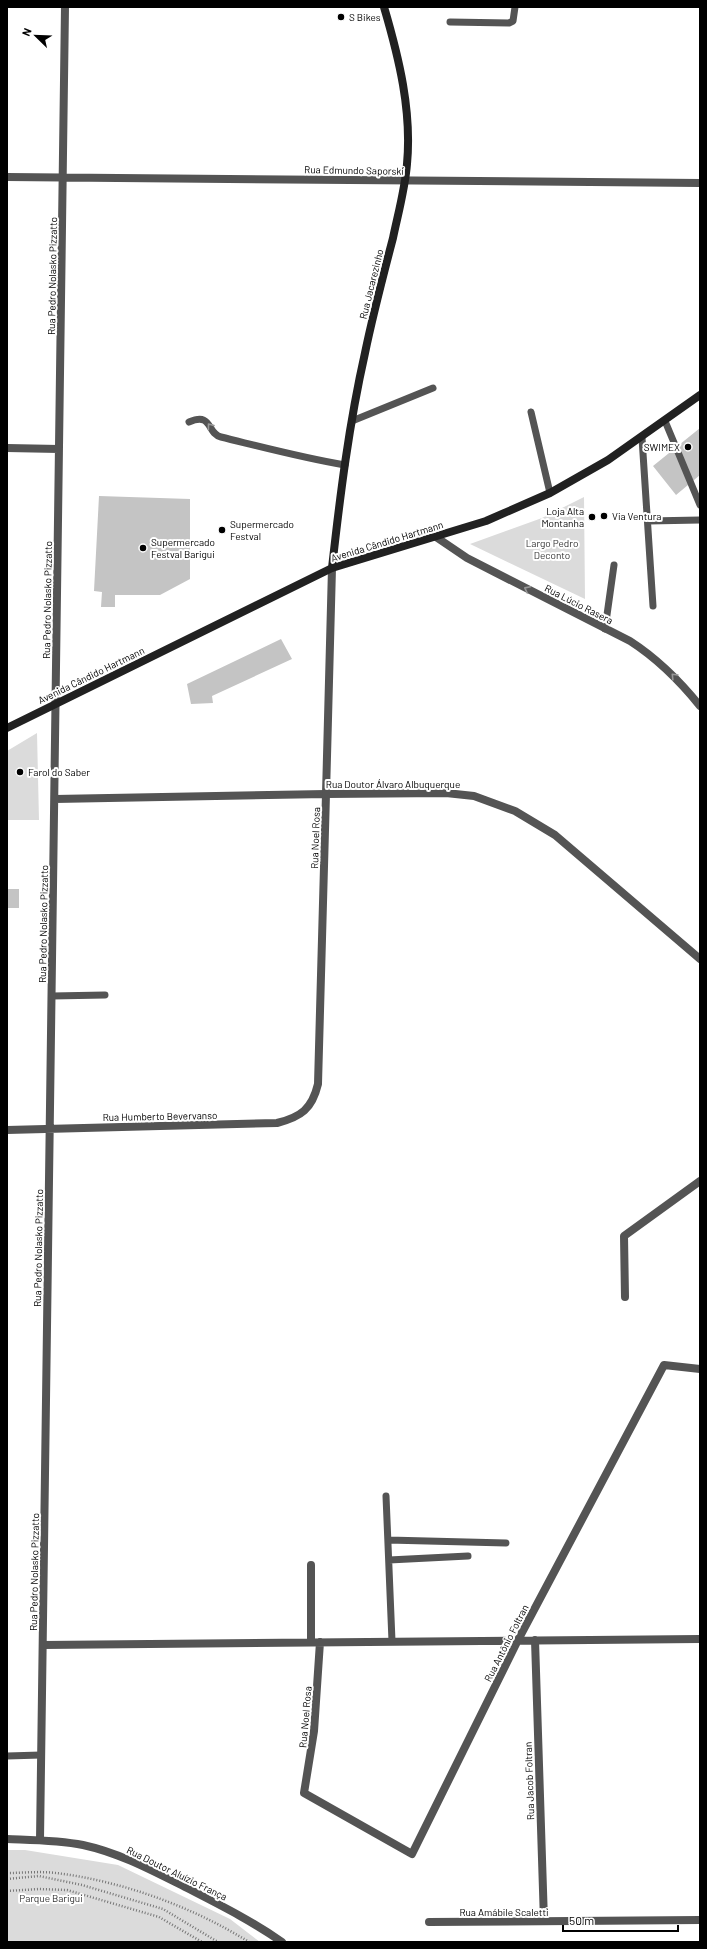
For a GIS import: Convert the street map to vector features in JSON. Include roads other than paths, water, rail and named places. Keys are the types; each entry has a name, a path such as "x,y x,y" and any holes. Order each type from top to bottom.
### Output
{"main road":[{"name":"Rua Jacarezinho","path":"332,568 345,466 365,350 406,180 408,142 404,89 398,55 384,7"},
{"name":"Avenida Cândido Hartmann","path":"7,728 332,568 436,537 486,520 550,493 608,460 642,438 700,395"}],"street":[{"name":"Rua Pedro Nolasko Pizzatto","path":"40,1840 66,7"},
{"name":"Rua Edmundo Saporski","path":"7,177 700,183"},
{"path":"7,448 59,449"},
{"name":"Rua Lúcio Rasera","path":"436,537 467,558 630,641 666,667 700,706"},
{"name":"Rua Noel Rosa","path":"310,1107 316,1096 318,1084 332,568"},
{"name":"Rua Doutor Álvaro Albuquerque","path":"54,798 446,793 474,796 516,811 555,835 700,959"},
{"name":"Rua Humberto Bevervanso","path":"7,1130 277,1123 289,1120 302,1114 310,1107"},
{"path":"625,1298 624,1236 700,1181"},
{"name":"Rua Antônio Foltran","path":"304,1793 412,1854 518,1640 664,1365 700,1369"},
{"name":"Rua Noel Rosa","path":"304,1793 315,1724 315,1642 311,1565"},
{"path":"43,1644 700,1639"},
{"name":"Rua Jacob Foltran","path":"535,1640 544,1921"},
{"name":"Rua Doutor Aluízio França","path":"7,1839 40,1840 82,1845 124,1858 235,1912 282,1942"},
{"name":"Rua Amábile Scaletti","path":"429,1922 700,1920"}],"lane":[{"path":"450,22 508,23 513,21 515,7"},
{"path":"352,421 433,388"},
{"path":"531,412 550,493"},
{"path":"190,422 198,418 206,420 219,436 321,462 345,466"},
{"path":"665,421 700,505"},
{"path":"642,438 653,606"},
{"path":"648,521 700,520"},
{"path":"605,629 614,566"},
{"path":"52,996 105,995"},
{"path":"386,1496 392,1641"},
{"path":"388,1540 506,1543"},
{"path":"389,1560 468,1556"},
{"path":"7,1756 41,1755"}],"place":[{"name":"S Bikes","path":"341,17"},
{"name":"SWIMEX","path":"688,447"},
{"name":"Via Ventura","path":"604,516"},
{"name":"Loja Alta Montanha","path":"592,517"},
{"name":"Supermercado Festval","path":"222,530"},
{"name":"Supermercado Festval Barigui","path":"143,548"},
{"name":"Farol do Saber","path":"20,772"}],"park label":[{"name":"Largo Pedro Deconto","path":"552,548"},
{"name":"Parque Barigui","path":"51,1898"}]}
